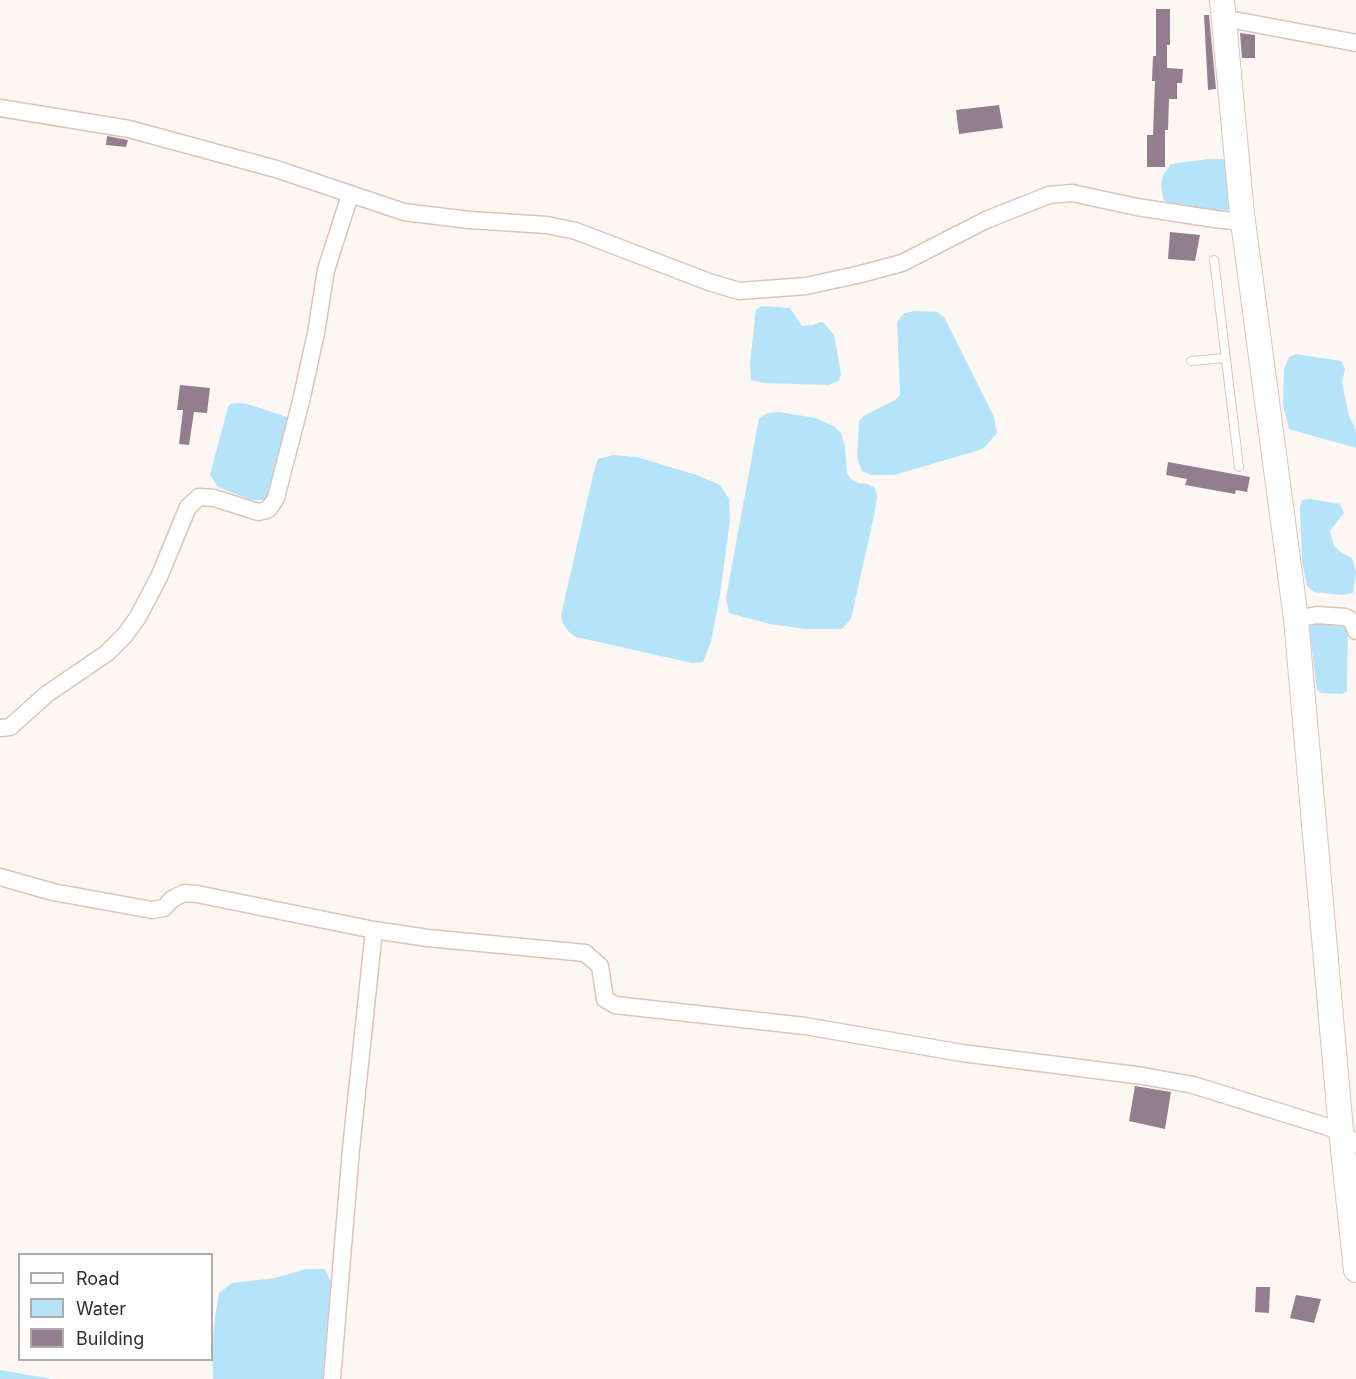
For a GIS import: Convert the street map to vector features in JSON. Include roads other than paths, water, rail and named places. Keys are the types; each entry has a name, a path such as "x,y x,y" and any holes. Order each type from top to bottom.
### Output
{"main road":[{"path":"1223,9 1242,214 1296,620 1348,1138 1356,1270"}],"street":[{"path":"1223,9 1356,43"},
{"path":"0,108 129,129 276,169 404,212 469,220 547,225 576,231 709,282 739,291 806,286 902,263 986,220 1049,195 1072,194 1137,207 1233,221 1242,214"},
{"path":"0,729 10,727 46,694 107,653 125,635 138,617 159,577 188,507 199,497 214,498 258,512 267,510 276,498 316,333 326,270 350,195"},
{"path":"1296,620 1317,615 1345,617 1352,621 1356,631"},
{"path":"0,877 53,892 138,908 159,910 184,892 374,930 428,938 585,952 600,966 605,999 615,1005 806,1026 962,1053 1143,1076 1192,1085 1348,1138"},
{"path":"333,1379 351,1149 374,930"}],"lane":[{"path":"1214,260 1239,467"},
{"path":"1191,361 1226,358"}],"water":[{"path":"1224,159 1230,169 1231,209 1209,214 1171,207 1163,199 1161,185 1163,175 1171,164"},
{"path":"761,306 790,308 802,326 824,323 834,335 841,375 838,381 829,385 763,383 751,380 750,362 756,310"},
{"path":"937,312 944,317 994,417 997,433 984,448 973,452 894,475 871,475 862,471 857,458 859,421 865,415 895,400 900,395 897,322 904,313"},
{"path":"1296,354 1341,361 1345,369 1342,382 1349,416 1356,430 1356,448 1289,429 1283,405 1284,369 1289,357"},
{"path":"238,403 287,417 290,421 267,499 264,500 251,500 218,487 210,475 228,407 230,404"},
{"path":"779,412 816,418 835,427 841,433 845,447 847,473 851,479 875,488 877,496 875,511 851,619 842,629 806,629 770,624 729,613 726,598 759,418 768,413"},
{"path":"613,455 636,457 697,475 720,485 729,499 730,520 720,595 711,642 703,662 692,663 576,637 562,622 561,615 594,471 598,459"},
{"path":"1310,499 1340,504 1344,513 1330,531 1334,546 1352,558 1356,572 1353,593 1342,595 1314,592 1307,586 1302,563 1300,508 1302,500"},
{"path":"1312,619 1348,624 1347,691 1342,694 1321,693 1317,690 1309,625"},
{"path":"306,1269 325,1269 332,1285 323,1379 213,1379 213,1342 219,1293 232,1283 275,1278"},
{"path":"0,1370 47,1378 50,1379 0,1379"}]}
